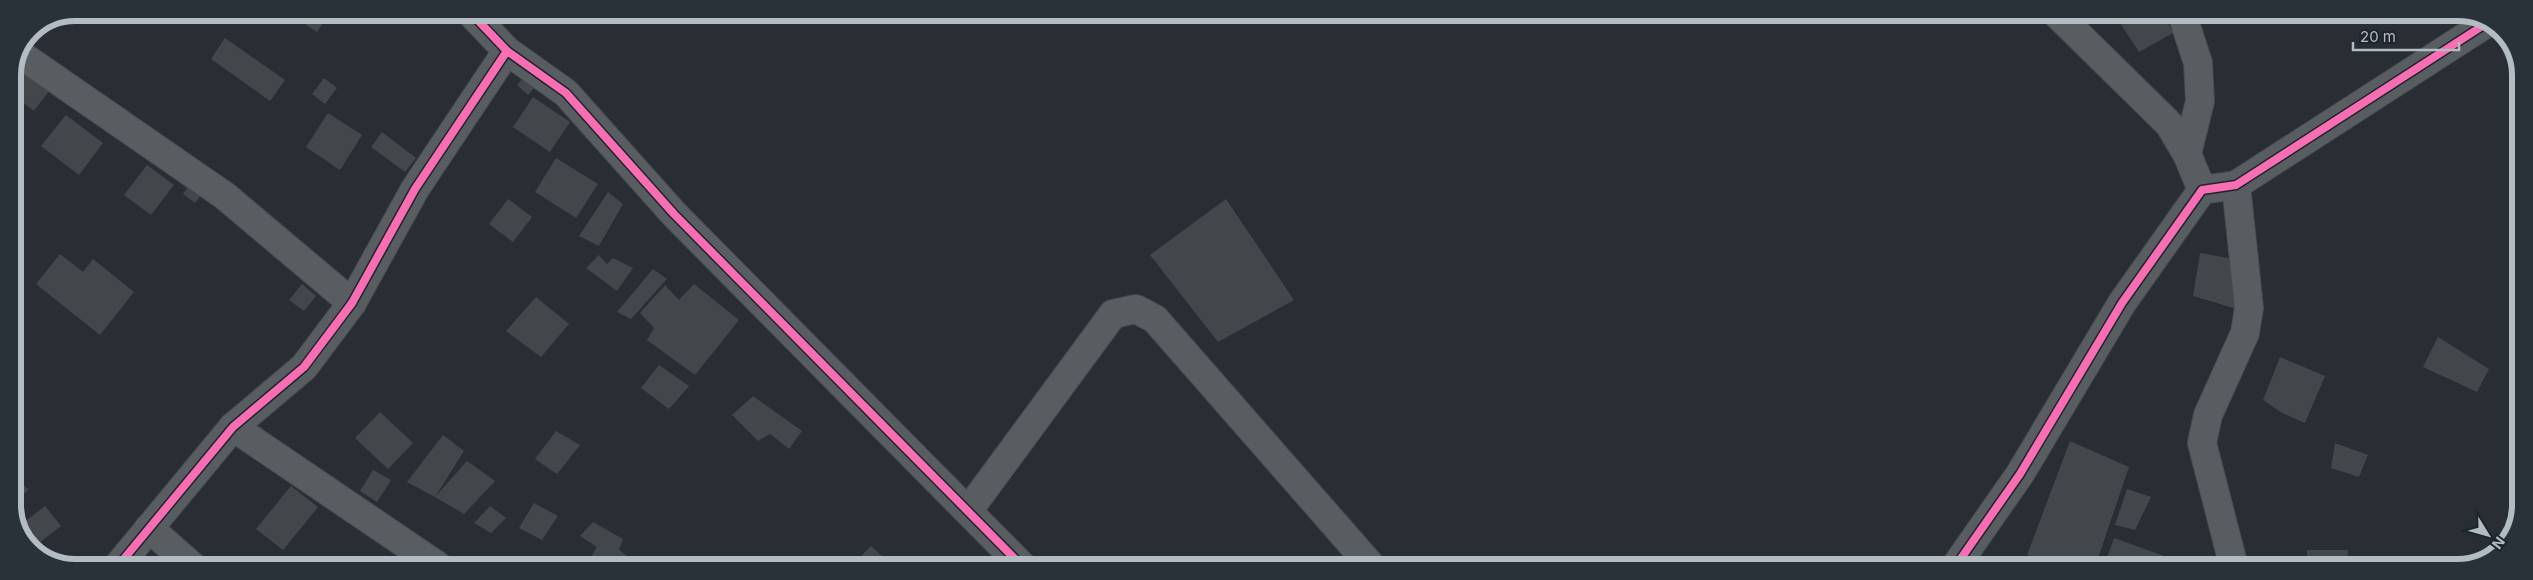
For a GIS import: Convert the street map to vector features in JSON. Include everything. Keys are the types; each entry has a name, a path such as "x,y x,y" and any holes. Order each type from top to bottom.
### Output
{"street":[{"path":"478,21 506,51 566,93 674,214 1014,559"},
{"path":"2064,21 2169,124 2187,154 2202,190"},
{"path":"2184,21 2198,63 2200,101 2187,154"},
{"path":"1961,559 2020,474 2122,303 2202,190 2236,185 2482,26"},
{"path":"124,559 233,427 304,366 352,303 414,189 506,51"},
{"path":"24,57 225,196 352,303"},
{"path":"2232,559 2202,443 2208,415 2244,333 2249,308 2236,185"},
{"path":"968,511 1113,314 1136,309 1155,319 1365,559"},
{"path":"233,427 428,559"},
{"path":"149,528 184,559"}],"building":[{"path":"300,21 324,21 317,32"},
{"path":"2119,21 2167,21 2173,33 2139,52"},
{"path":"225,38 285,80 270,101 211,59"},
{"path":"21,70 49,91 34,111 21,101"},
{"path":"528,72 540,81 528,95 517,85"},
{"path":"324,78 337,88 325,104 312,94"},
{"path":"533,97 570,122 550,152 513,127"},
{"path":"328,113 362,135 340,170 306,147"},
{"path":"66,115 103,143 79,175 41,146"},
{"path":"382,132 416,158 405,172 371,147"},
{"path":"556,158 598,184 576,218 535,192"},
{"path":"147,165 174,185 151,215 124,195"},
{"path":"195,178 207,187 195,203 183,194"},
{"path":"608,192 623,204 599,246 579,236"},
{"path":"508,199 532,217 513,242 489,224"},
{"path":"1226,199 1294,300 1218,342 1150,255"},
{"path":"2200,253 2251,262 2240,310 2193,296"},
{"path":"60,254 83,272 93,259 134,292 100,335 36,284"},
{"path":"599,255 607,264 613,258 633,268 617,291 586,268"},
{"path":"653,269 667,279 631,319 617,312"},
{"path":"302,284 316,296 304,311 289,300"},
{"path":"694,284 739,320 695,375 647,340 654,328 640,313 665,285 679,300"},
{"path":"536,297 569,324 541,357 506,331"},
{"path":"2438,337 2489,369 2477,392 2423,367"},
{"path":"2280,357 2325,376 2305,423 2282,413 2263,400"},
{"path":"659,365 689,386 669,409 641,388"},
{"path":"753,396 802,431 789,449 770,434 758,441 732,415"},
{"path":"380,412 413,443 388,469 355,438"},
{"path":"556,431 580,445 557,474 535,459"},
{"path":"443,435 464,451 435,497 407,482"},
{"path":"2070,441 2129,467 2098,559 2042,559 2027,555"},
{"path":"2335,443 2368,455 2359,477 2331,468"},
{"path":"467,461 495,481 464,514 435,497"},
{"path":"373,470 391,480 377,502 360,491"},
{"path":"21,482 28,490 21,496"},
{"path":"291,486 318,507 283,550 256,529"},
{"path":"2127,489 2151,497 2135,530 2115,525"},
{"path":"534,503 558,516 542,540 519,528"},
{"path":"45,506 61,526 38,544 30,535 24,522"},
{"path":"490,506 506,518 491,533 474,523"},
{"path":"593,522 623,539 619,550 630,558 598,559 592,555 597,547 580,536"},
{"path":"2114,538 2167,557 2166,559 2107,559"},
{"path":"871,546 885,559 858,559"},
{"path":"2307,550 2348,550 2347,559 2307,559"}],"cycle path":[{"path":"479,21 507,51 566,93 674,214 1015,559"},
{"path":"1961,559 2020,474 2122,303 2202,190 2236,185 2482,26"},
{"path":"124,559 233,427 304,367 352,303 415,189 507,51"}]}
